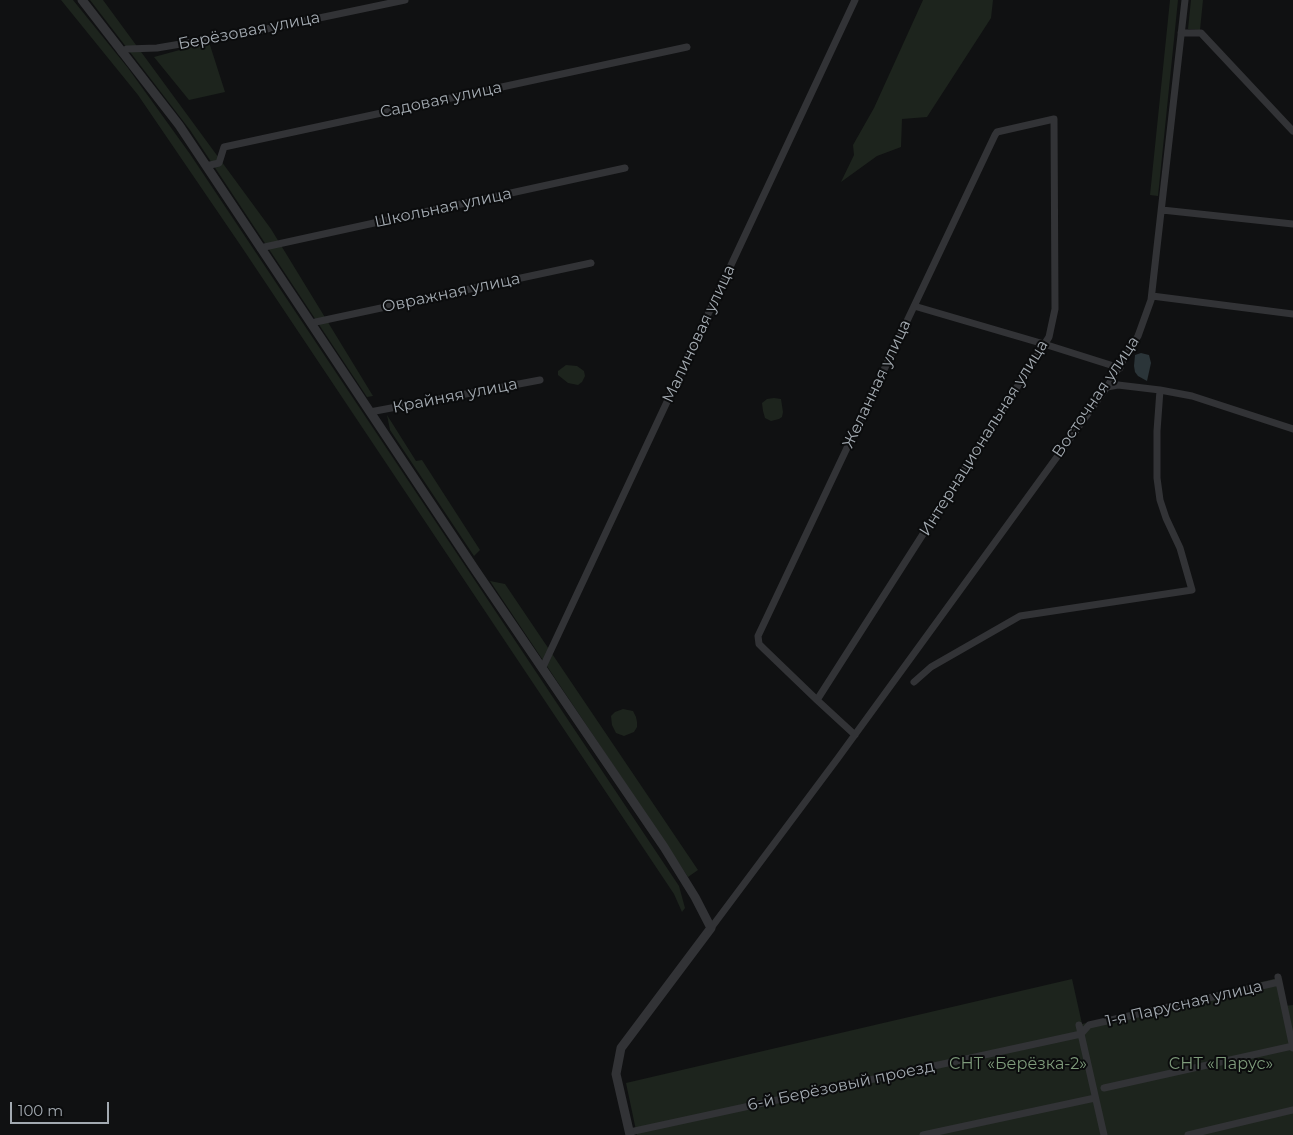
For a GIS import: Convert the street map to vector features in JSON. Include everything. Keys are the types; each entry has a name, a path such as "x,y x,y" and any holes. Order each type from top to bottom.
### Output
{"street":[{"path":"82,0 179,125 542,669 664,847 695,897 711,928 621,1048 616,1074 630,1133"},
{"name":"Берёзовая улица","path":"122,52 127,49 157,48 257,31 405,0"},
{"name":"Малиновая улица","path":"542,669 855,0"},
{"name":"Восточная улица","path":"711,928 855,734 1107,387 1138,336 1152,296 1185,0"},
{"path":"1181,33 1201,33 1293,131"},
{"name":"Садовая улица","path":"206,166 219,163 224,147 687,47"},
{"name":"Желанная улица","path":"818,700 759,644 758,636 995,135 997,132 1054,119"},
{"name":"Интернациональная улица","path":"818,700 1049,336 1055,309 1054,119"},
{"name":"Школьная улица","path":"260,248 625,168"},
{"path":"1162,210 1293,224"},
{"name":"Овражная улица","path":"311,323 591,263"},
{"path":"1152,296 1293,314"},
{"path":"914,306 1120,368"},
{"name":"Крайняя улица","path":"370,412 540,380"},
{"path":"1107,387 1118,385 1192,396 1293,429"},
{"path":"914,682 931,667 1020,616 1192,590 1180,548 1160,500 1157,478 1157,431 1160,390"},
{"path":"818,700 855,734"},
{"name":"1-я Парусная улица","path":"1081,1034 1089,1025 1278,980 1293,1047"},
{"path":"1079,1025 1104,1135"},
{"name":"6-й Берёзовый проезд","path":"630,1133 1081,1034"},
{"path":"1104,1088 1293,1047"},
{"path":"923,1135 1095,1098"},
{"path":"1188,1135 1293,1110"}],"green space":[{"path":"61,0 73,0 128,68 190,154 679,886 685,908 682,912 674,894 241,246 138,95"},
{"path":"90,0 103,0 271,229 373,396 367,397 190,130"},
{"path":"923,0 993,0 991,18 927,117 902,119 901,147 877,156 841,182 854,155 853,145 874,108"},
{"path":"1170,0 1178,0 1158,196 1150,195"},
{"path":"1191,0 1203,0 1200,30 1188,29"},
{"path":"209,42 225,92 189,100 154,57"},
{"path":"566,365 577,366 584,371 585,376 582,382 578,385 568,383 558,375 558,371"},
{"path":"767,399 781,399 783,412 782,417 771,421 765,418 762,403"},
{"path":"387,415 416,461 422,460 480,550 474,556 390,430"},
{"path":"490,581 505,584 698,870 688,877"},
{"path":"623,709 633,711 637,722 634,732 624,736 616,733 612,725 611,716"},
{"name":"СНТ «Берёзка-2»","path":"1278,978 1284,1006 1293,1005 1293,1135 637,1135 626,1083 1072,979 1082,1024"}],"shaded area":[{"path":"1141,353 1149,355 1151,363 1147,381 1135,372 1135,355"}],"park label":[{"name":"СНТ «Парус»","path":"1221,1064"}]}
